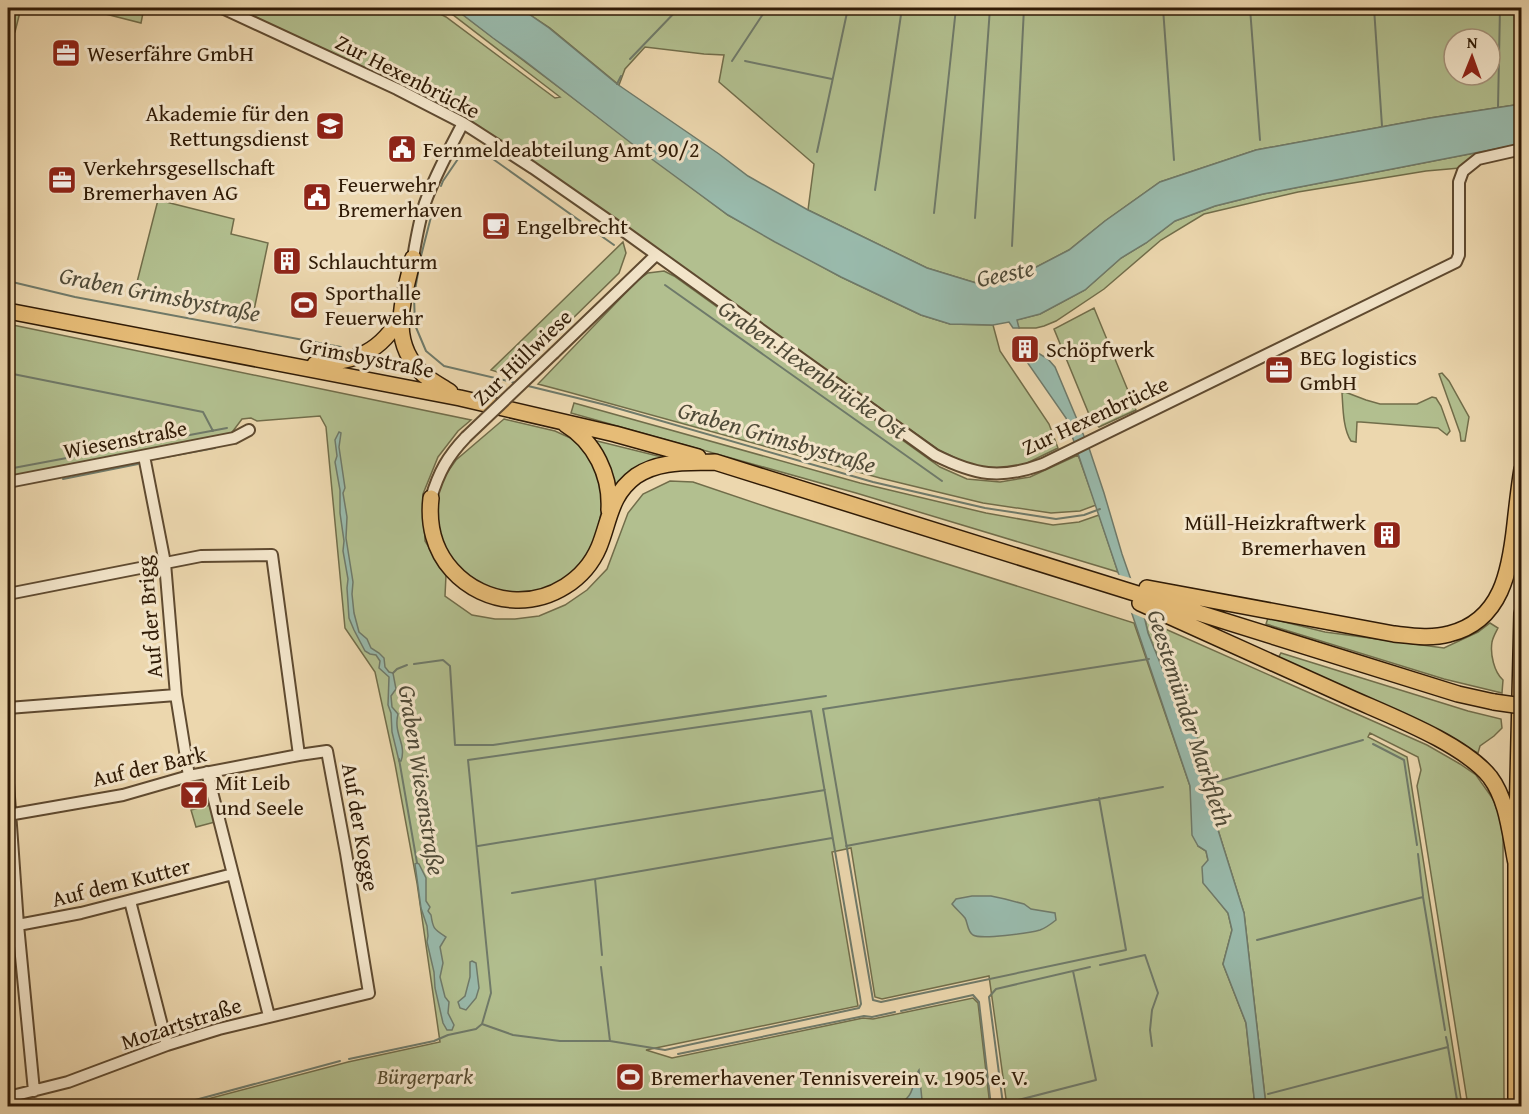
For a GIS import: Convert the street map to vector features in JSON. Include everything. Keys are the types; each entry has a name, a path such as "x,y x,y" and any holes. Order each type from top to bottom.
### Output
{"highway":[{"path":"412,258 401,315 400,326 404,346 414,364 429,379 460,398"},
{"name":"Grimsbystraße","path":"8,311 460,398 615,434 715,462 1146,597"},
{"path":"292,365 345,361 365,354 390,333 401,315"},
{"path":"557,420 579,435 596,454 609,490 608,516"},
{"path":"431,498 433,536 441,555 461,579 488,595 508,600 539,598 559,590 576,579 590,563 600,545 612,505 627,484 659,465 715,462"},
{"path":"1146,597 1426,637 1449,634 1470,627 1480,620 1496,600 1504,585 1513,544 1521,469"},
{"path":"1146,597 1458,694 1521,706"},
{"path":"1146,597 1404,722 1448,744 1473,760 1489,776 1501,795 1516,863"},
{"path":"1516,1107 1516,863 1521,613"}],"street":[{"name":"Zur Hexenbrücke","path":"222,8 397,89 462,123 533,168 935,455 953,465 991,474 1008,474 1027,470 1456,262 1459,255 1459,182 1463,171 1478,159 1521,149"},
{"path":"412,258 428,195 462,123"},
{"name":"Zur Hüllwiese","path":"431,498 442,468 466,437 656,255"},
{"name":"Wiesenstraße","path":"8,482 234,438 249,430"},
{"name":"Auf der Brigg","path":"144,456 165,563 176,694 189,776"},
{"path":"8,594 201,556 272,555 299,755"},
{"path":"8,708 176,694"},
{"name":"Auf der Kogge","path":"299,755 327,751 369,993"},
{"name":"Auf der Bark","path":"8,814 123,795 189,776 299,755"},
{"path":"207,772 269,1016"},
{"path":"8,783 8,814 34,1091"},
{"name":"Auf dem Kutter","path":"18,925 81,913 233,874"},
{"path":"130,901 167,1045"},
{"name":"Mozartstraße","path":"8,1097 68,1082 167,1045 219,1029 369,993"}],"green space":[{"path":"8,8 21,8 15,32 9,31 8,36"},
{"path":"82,8 144,8 141,23"},
{"path":"232,8 429,8 446,17 555,98 560,97 453,15 440,8 454,8 728,215 841,277 921,315 950,324 993,325 1000,351 1049,424 1058,448 1023,465 1001,469 978,469 939,450 537,164 463,117 328,51"},
{"path":"520,8 1521,8 1521,104 1256,150 1160,182 1069,250 1021,275 976,283 927,268 808,210 814,164 719,82 724,55 645,47 625,69 619,85 550,28"},
{"path":"1521,144 1521,147 1481,155 1460,168 1426,171 1298,192 1204,214 1161,240 1104,289 1056,321 1036,328 1019,328 1016,320 1040,314 1085,290 1121,258 1175,221 1215,206 1263,194"},
{"path":"158,200 234,219 231,234 268,243 253,315 135,290"},
{"path":"623,242 626,253 619,273 513,377 491,370"},
{"path":"664,271 940,467 967,479 1000,482 1030,477 1078,455 1096,505 1080,511 1051,513 983,503 880,478 538,384 638,280 648,273"},
{"path":"1094,308 1136,410 1099,427 1091,419 1054,329"},
{"name":"Bürgerpark","path":"8,324 471,420 458,431 438,457 423,494 425,541 446,575 445,596 472,615 495,619 515,619 539,616 565,605 587,590 607,569 628,513 643,494 670,481 693,482 1134,623 1190,786 1198,846 1206,851 1208,860 1203,882 1228,913 1232,930 1223,964 1246,1023 1255,1106 1007,1106 989,976 882,999 875,997 851,848 832,852 858,1006 646,1050 672,1058 863,1018 873,1019 973,998 978,1003 990,1106 181,1106 348,1062 440,1042 417,883 375,672 345,628 326,427 320,416 257,421 251,418 242,419 230,435 8,479"},
{"path":"1442,373 1469,417 1465,441 1461,441 1439,374"},
{"path":"1342,393 1380,404 1417,404 1432,397 1436,398 1450,431 1447,435 1438,428 1357,422 1356,442 1351,441 1346,431 1344,418"},
{"path":"574,403 860,483 986,513 1053,525 1079,522 1099,515 1118,572 856,493 571,413"},
{"path":"504,419 555,431 577,441 591,456 604,497 596,540 587,559 554,588 517,596 474,584 444,552 436,529 437,492 444,477 456,460"},
{"path":"585,438 670,459 613,497"},
{"path":"1268,618 1325,632 1444,648 1478,632 1490,623 1498,628 1492,640 1492,652 1495,668 1503,680 1502,693 1444,679 1266,624"},
{"path":"1145,620 1427,745 1476,775 1493,799 1503,835 1504,1106 1468,1106 1417,786 1421,770 1418,757 1370,733 1368,737 1407,757 1462,1106 1266,1106 1244,913 1198,766 1197,735 1171,690"},
{"path":"1281,653 1468,711 1501,719 1502,728 1480,746 1478,753 1277,660"},
{"path":"210,805 215,822 196,827 191,810"}],"shaded area":[{"path":"454,8 520,8 549,28 617,84 748,176 808,210 927,268 976,283 1021,275 1069,250 1160,182 1256,150 1521,104 1521,144 1263,194 1215,206 1175,221 1121,258 1085,290 1040,314 1017,320 1019,328 1013,328 1009,322 993,325 950,324 921,315 841,277 728,215"},
{"path":"1038,353 1055,367 1089,448 1148,633 1171,690 1197,735 1198,766 1244,913 1266,1106 1255,1106 1246,1023 1223,964 1232,930 1228,913 1203,883 1202,867 1208,860 1206,851 1198,846 1192,835 1190,786 1066,418 1027,362"},
{"path":"339,432 341,433 339,447 345,488 343,493 347,517 346,538 353,582 354,613 359,632 367,639 371,648 384,658 385,667 393,673 396,689 391,696 392,707 398,714 397,727 402,749 401,761 399,761 392,732 388,705 389,677 379,668 380,661 376,655 365,651 349,618 348,579 343,551 340,490 335,462 337,456 335,440"},
{"path":"417,863 426,878 426,901 430,907 428,911 433,926 446,937 440,947 443,963 440,977 445,997 449,1002 448,1013 454,1025 452,1030 447,1030 443,1023 435,988 427,942 427,926 421,908 415,864"},
{"path":"991,896 1024,904 1031,909 1055,913 1056,920 1040,930 995,936 973,935 965,918 952,904 956,899"},
{"path":"472,961 476,963 479,988 476,998 466,1010 460,1008 458,1002 465,996"},
{"path":"919,1070 922,1100 925,1106 894,1106 910,1095"}],"pier":[{"path":"1116,574 1134,579 1148,620 1129,612"}],"waterway":[{"path":"630,59 679,8"},
{"path":"732,61 767,8"},
{"path":"817,152 848,8"},
{"path":"875,190 902,8"},
{"path":"934,213 956,8"},
{"path":"975,218 990,8"},
{"name":"Geeste","path":"1012,246 1024,8"},
{"path":"1163,8 1174,160"},
{"path":"1250,8 1260,140"},
{"path":"1374,8 1382,126"},
{"path":"1498,107 1500,8"},
{"path":"745,61 832,79"},
{"path":"617,84 621,76"},
{"path":"441,186 462,153 476,147 614,245"},
{"path":"421,256 434,205"},
{"path":"418,273 414,296 415,325 426,351 444,366 516,383"},
{"name":"Graben Grimsbystraße","path":"8,281 75,297 341,347"},
{"name":"Graben Hexenbrücke Ost","path":"665,285 942,481"},
{"path":"8,373 203,412 213,431"},
{"name":"Graben Grimsbystraße","path":"524,385 606,405 873,482 985,508 1056,519 1084,515 1100,509"},
{"path":"8,469 227,428"},
{"path":"155,459 215,448"},
{"path":"63,479 138,464"},
{"name":"Geestemünder Markfleth","path":"1099,798 1126,950 881,1002 873,1000 823,709 1149,659"},
{"path":"414,664 443,660 450,666 455,745 493,745 826,696"},
{"path":"393,673 407,665"},
{"path":"349,1059 434,1041 448,1035 476,1029 482,1024 491,993 468,760 811,711 860,997 859,1008 665,1050 610,1041 560,1041 513,1035 482,1024"},
{"name":"Geestemünder Markfleth","path":"1202,786 1363,740"},
{"path":"1373,744 1404,760 1417,845"},
{"name":"Graben Wiesenstraße","path":"399,759 417,863"},
{"path":"846,846 1163,787"},
{"path":"478,846 825,790"},
{"path":"595,879 832,838"},
{"path":"1418,854 1423,896"},
{"path":"512,893 595,879 602,955"},
{"path":"1257,940 1423,897 1445,1030"},
{"path":"1100,965 1145,955 1158,993 1152,1010 1150,1030 1152,1046"},
{"path":"601,967 610,1041"},
{"path":"1003,1104 989,997 996,989 1090,967"},
{"path":"1003,1106 1003,1104 1096,1080 1073,971"},
{"path":"901,1011 973,995 979,1002 991,1106"},
{"path":"678,1054 864,1016 872,1017 895,1012"},
{"path":"1446,1037 1448,1046"},
{"path":"1268,1094 1448,1047 1458,1106"},
{"path":"173,1106 340,1061"}],"place":[{"name":"Weserfähre GmbH","path":"66,53"},
{"name":"Akademie für den Rettungsdienst","path":"330,126"},
{"name":"Fernmeldeabteilung Amt 90/2","path":"402,149"},
{"name":"Verkehrsgesellschaft Bremerhaven AG","path":"62,180"},
{"name":"Feuerwehr Bremerhaven","path":"317,197"},
{"name":"Engelbrecht","path":"496,226"},
{"name":"Schlauchturm","path":"287,261"},
{"name":"Sporthalle Feuerwehr","path":"304,305"},
{"name":"Schöpfwerk","path":"1025,349"},
{"name":"BEG logistics GmbH","path":"1279,370"},
{"name":"Müll-Heizkraftwerk Bremerhaven","path":"1387,535"},
{"name":"Mit Leib und Seele","path":"194,795"},
{"name":"Bremerhavener Tennisverein v. 1905 e. V.","path":"630,1077"}]}
